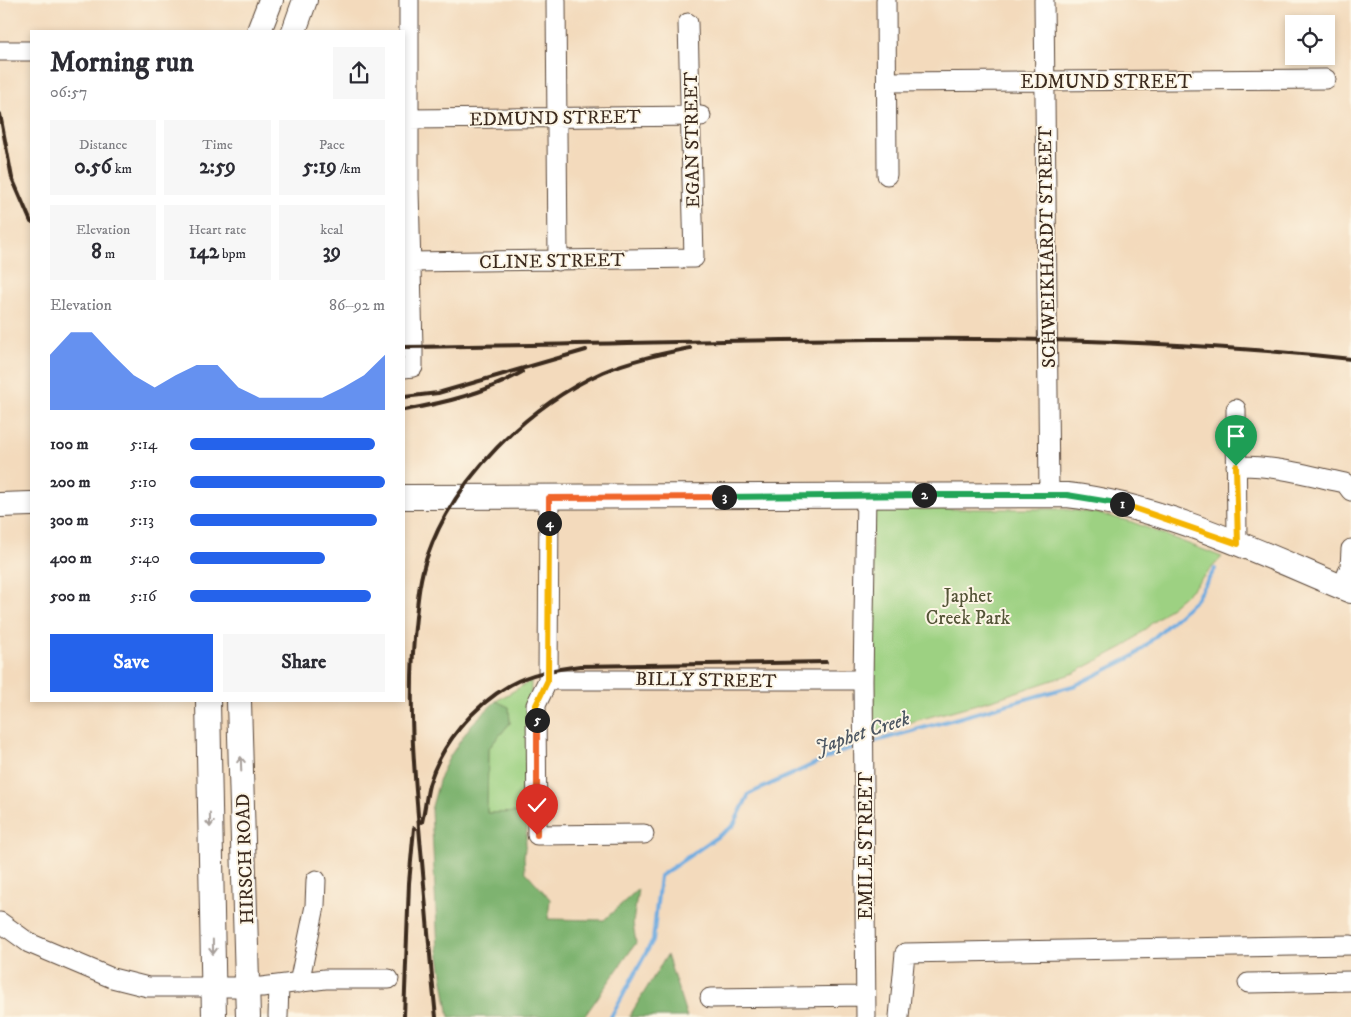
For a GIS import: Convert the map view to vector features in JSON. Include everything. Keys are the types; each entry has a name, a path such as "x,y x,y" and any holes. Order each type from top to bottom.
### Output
{"main road":[{"path":"259,30 271,0"},
{"path":"294,30 306,0"},
{"path":"405,497 549,498 1050,494 1090,497 1128,505 1238,544 1347,589"},
{"path":"0,505 30,504"},
{"name":"HIRSCH ROAD","path":"208,702 214,1017"},
{"name":"HIRSCH ROAD","path":"239,702 248,1017"}],"street":[{"path":"408,367 411,262 406,190 408,119 406,44 409,0"},
{"path":"556,0 558,261"},
{"path":"886,0 887,176"},
{"name":"SCHWEIKHARDT STREET","path":"1044,0 1050,494"},
{"name":"EGAN STREET","path":"688,23 696,116 694,258"},
{"path":"0,51 30,51"},
{"name":"EDMUND STREET","path":"887,82 1326,79"},
{"name":"EDMUND STREET","path":"408,119 696,116"},
{"name":"CLINE STREET","path":"411,262 694,258"},
{"path":"1236,409 1238,544"},
{"path":"1236,466 1280,468 1345,483 1351,491"},
{"name":"EMILE STREET","path":"866,495 864,686 866,1017"},
{"path":"549,498 548,680 536,705 537,835 644,834"},
{"path":"1347,589 1351,549"},
{"name":"BILLY STREET","path":"548,680 864,686"},
{"path":"299,983 315,906 316,880"},
{"path":"0,922 29,943 112,978 148,987 279,986 325,979 389,979"},
{"path":"898,1017 905,954 1351,945"},
{"path":"1248,983 1351,981"},
{"path":"278,1017 279,986"},
{"path":"710,998 865,996"}],"green space":[{"name":"Japhet Creek Park","path":"872,509 1061,509 1096,513 1132,522 1222,557 1191,590 1125,646 1074,673 995,699 874,732"},
{"path":"531,681 529,812 487,813 488,749 510,723 509,708 496,701"},
{"path":"496,701 509,707 510,723 488,749 487,813 529,812 524,857 525,871 550,899 548,919 604,920 638,889 633,923 636,943 584,1017 449,1017 438,950 431,810 441,774 450,756 471,725"},
{"path":"667,955 687,1017 629,1017"}],"waterway":[{"name":"Japhet Creek","path":"869,743 1076,685 1134,656 1196,599 1215,569"},
{"name":"Japhet Creek","path":"611,1017 653,940 660,876 733,826 749,794 842,751 857,746"}],"railway":[{"path":"0,114 12,178 30,220"},
{"path":"405,347 759,340 996,339 1115,342 1233,348 1351,359"},
{"path":"436,1017 412,734 413,646 421,580 427,557 439,528 455,500 475,473 521,425 575,386 603,372 635,361 690,348"},
{"path":"405,397 438,393 586,350"},
{"path":"405,410 464,396 494,386 522,372"},
{"path":"422,822 434,770 450,741 471,715 483,704 510,685 526,677 580,666 826,662"},
{"path":"404,1017 409,883 414,828"}],"route":[{"path":"537,835 536,705 548,680 549,498 1067,495 1090,497 1128,505 1238,544 1236,466"}]}
